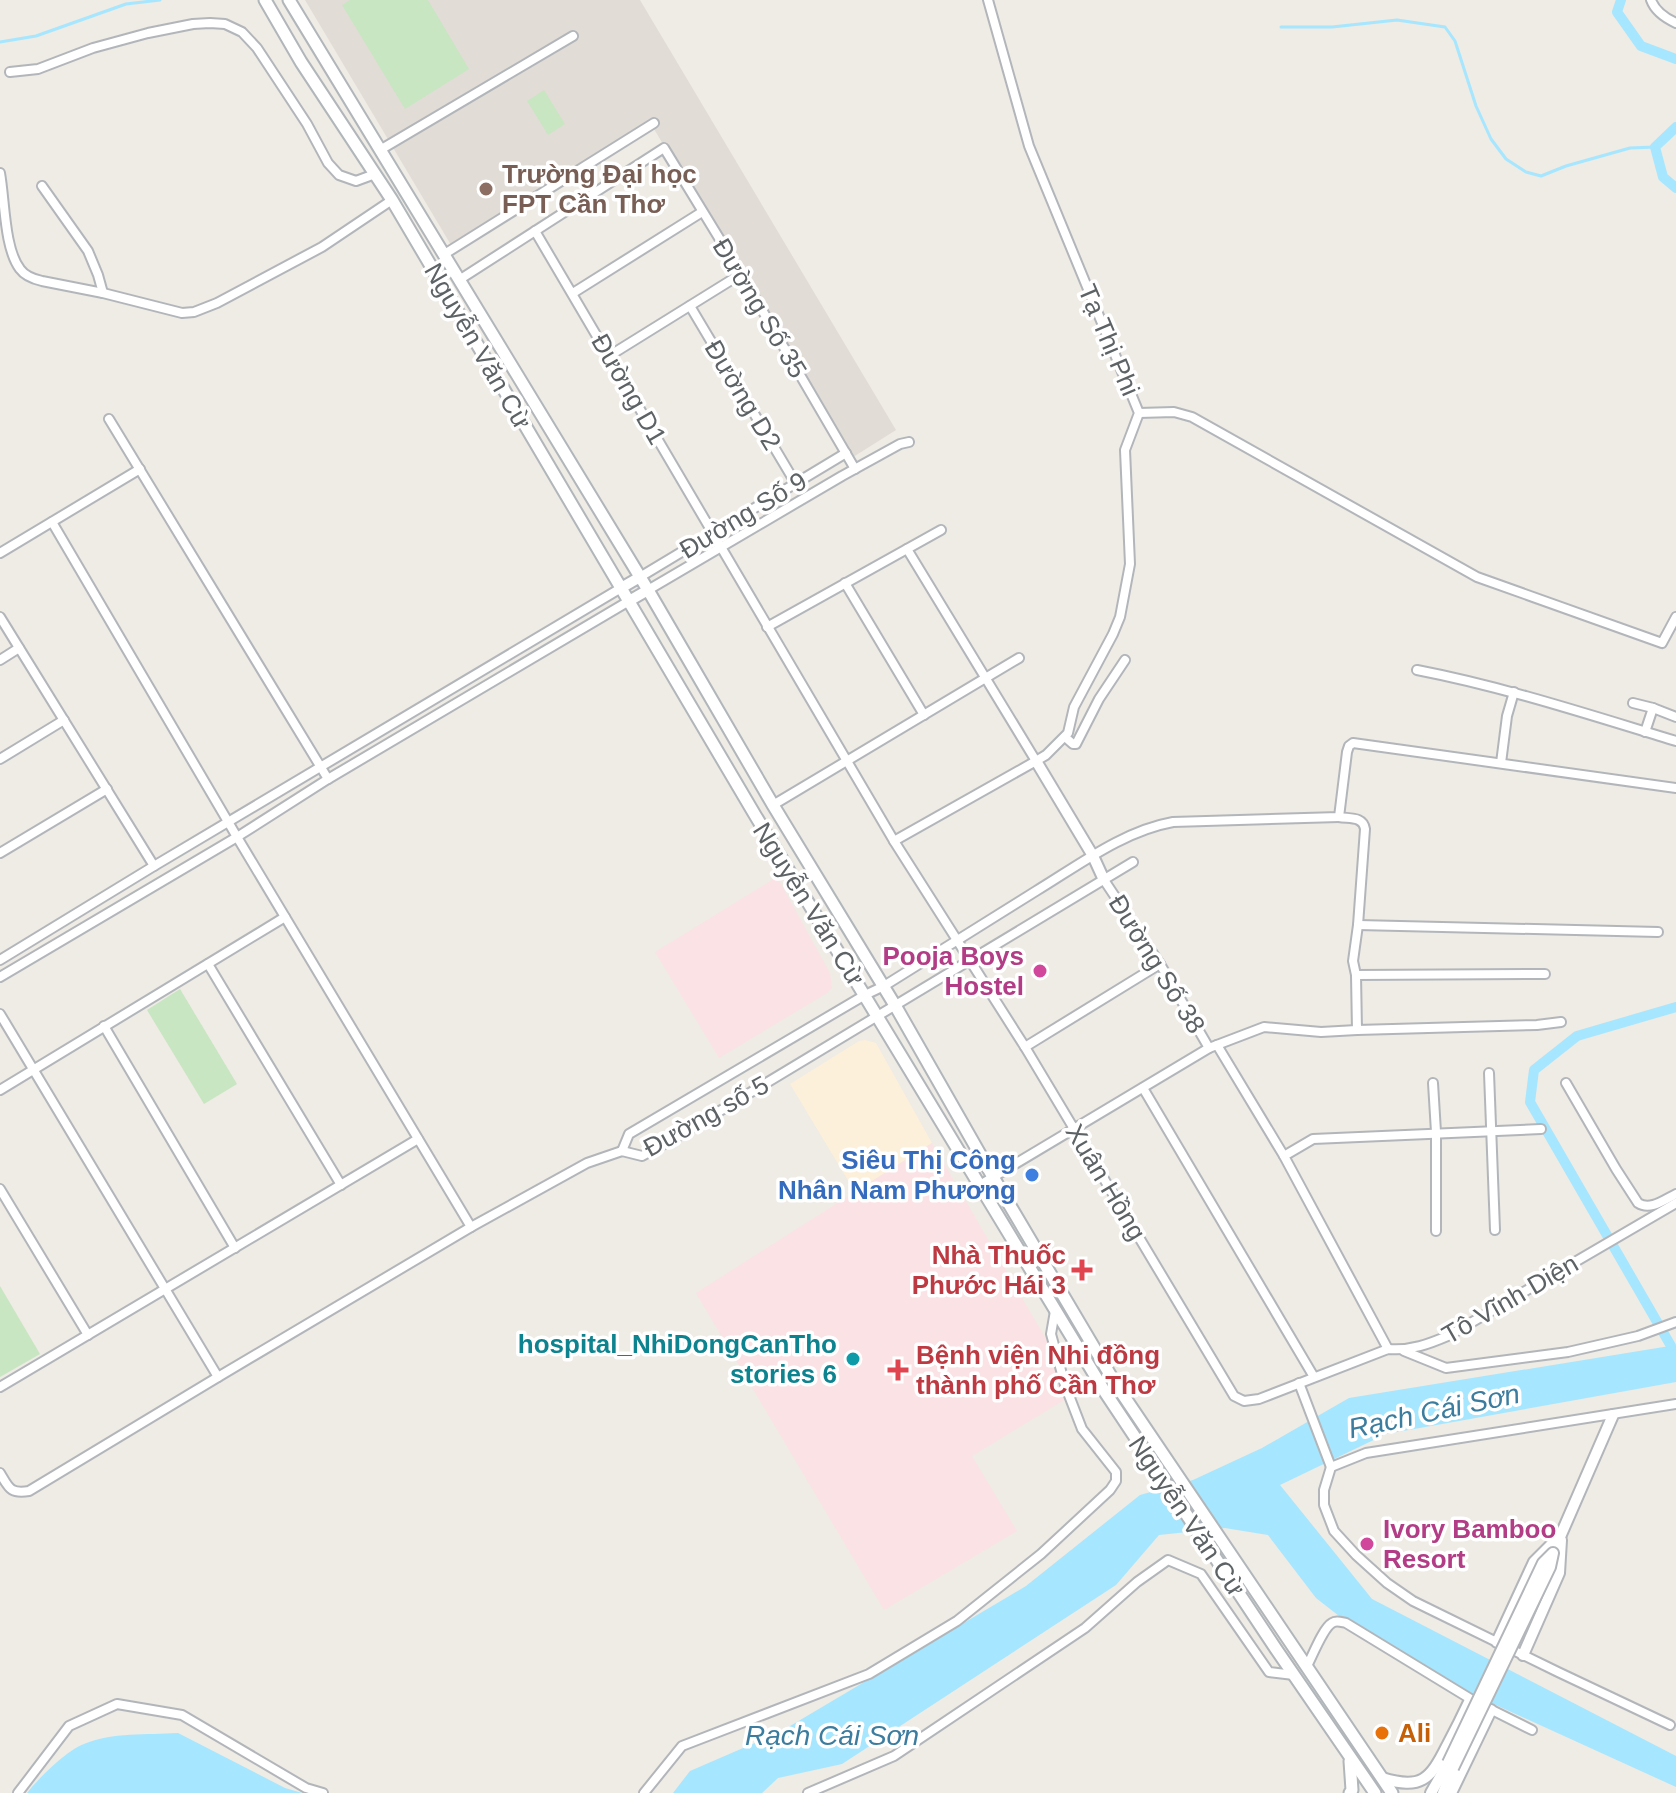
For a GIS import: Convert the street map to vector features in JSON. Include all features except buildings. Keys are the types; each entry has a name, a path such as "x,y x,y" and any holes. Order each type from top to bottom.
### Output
{"main road":[{"name":"Nguyễn Văn Cừ","path":"265,0 301,62 392,200 755,815 1105,1392 1375,1793"},
{"name":"Nguyễn Văn Cừ","path":"289,0 648,590 773,805 884,986 1115,1383 1392,1793"},
{"path":"445,289 459,280"},
{"path":"755,815 773,805"},
{"path":"1347,1753 1351,1766 1350,1793"}],"street":[{"name":"Tạ Thị Phi","path":"988,0 1029,146 1139,413 1125,450 1130,551 1124,600 1113,634 1074,707 1065,737"},
{"path":"1651,0 1665,18 1676,23"},
{"path":"10,72 38,69 93,48 148,33 193,24 225,24 242,32 257,48 307,124 328,163 339,175 356,181 375,174"},
{"path":"380,150 573,36"},
{"path":"443,255 654,123"},
{"name":"Đường Số 35","path":"535,231 664,148 855,469"},
{"path":"0,173 10,247 21,271 32,279 182,313 203,310 322,247 392,200"},
{"path":"42,186 88,251 103,293"},
{"path":"573,293 702,212"},
{"path":"459,280 535,231"},
{"name":"Đường D1","path":"535,231 847,761"},
{"path":"609,356 741,274"},
{"name":"Đường D2","path":"690,306 796,484"},
{"path":"1139,413 1174,412 1192,417 1477,577 1662,643 1676,617"},
{"path":"109,419 328,779"},
{"path":"0,977 629,601 855,469 909,442"},
{"name":"Đường Số 9","path":"640,577 846,453"},
{"path":"0,553 140,469"},
{"path":"52,522 471,1227"},
{"path":"767,627 941,530"},
{"path":"907,549 1093,856 1104,880"},
{"path":"0,960 640,577"},
{"path":"845,583 924,715"},
{"path":"0,617 154,866"},
{"path":"0,660 19,648"},
{"path":"773,805 1019,658"},
{"path":"894,841 1046,755 1065,737 1076,744 1099,699 1125,660"},
{"path":"1417,670 1514,692 1676,741"},
{"path":"1501,763 1507,716 1514,692"},
{"path":"1633,703 1676,717"},
{"path":"1645,732 1653,708"},
{"path":"0,759 64,720"},
{"path":"1357,1030 1353,961 1365,829 1361,820 1339,817 1349,746 1353,743 1676,788"},
{"name":"Xuân Hồng","path":"847,761 956,941 1025,1047 1234,1396 1244,1401"},
{"path":"0,853 107,789"},
{"name":"Đường số 5","path":"1133,862 689,1130 642,1156 622,1151 629,1134 884,986 1135,833 1173,822 1339,817"},
{"name":"Đường Số 38","path":"1104,880 1284,1156 1388,1349"},
{"path":"0,1090 285,917"},
{"path":"1358,925 1658,932"},
{"path":"208,964 341,1185"},
{"path":"1025,1047 1160,964"},
{"path":"1356,975 1545,974"},
{"path":"0,1014 218,1377"},
{"path":"980,1185 1213,1046 1264,1027 1329,1032 1561,1022"},
{"path":"104,1026 235,1248"},
{"path":"1489,1073 1495,1230"},
{"path":"1433,1083 1436,1231"},
{"path":"1566,1083 1638,1203 1649,1206 1676,1194"},
{"path":"1143,1088 1314,1377"},
{"path":"1284,1156 1313,1139 1541,1129"},
{"path":"0,1387 418,1139"},
{"path":"0,1473 10,1490 16,1493 29,1491 471,1227 587,1163 622,1151"},
{"path":"0,1189 88,1335"},
{"name":"Tô Vĩnh Diện","path":"1244,1401 1259,1399 1388,1349 1403,1350 1427,1345 1450,1335 1676,1203"},
{"path":"644,1793 682,1746 869,1674 957,1621 1041,1554 1110,1490 1116,1481 1116,1472 1082,1429 1065,1385 1051,1334 1056,1310"},
{"path":"1403,1350 1446,1368 1568,1352 1640,1336 1676,1322"},
{"path":"1299,1383 1331,1467 1324,1490 1324,1505 1334,1531 1356,1555 1413,1601 1670,1725"},
{"path":"1331,1467 1366,1453 1676,1404"},
{"path":"1443,1793 1450,1766 1543,1563 1553,1553 1562,1534 1613,1415"},
{"path":"1497,1642 1534,1562 1562,1534"},
{"path":"1523,1655 1559,1573 1562,1534"},
{"path":"808,1793 894,1756 1085,1628 1137,1582 1168,1560 1201,1574 1269,1672 1294,1675"},
{"path":"1307,1666 1332,1623 1346,1623 1470,1700 1532,1730"},
{"path":"1382,1778 1404,1783 1421,1780 1433,1772 1470,1700"},
{"path":"18,1793 69,1726 117,1704 182,1715 306,1788 323,1793"},
{"path":"1451,1793 1491,1710"},
{"path":"1431,1793 1450,1766"}],"shaded area":[{"name":"Trường Đại học FPT Cần Thơ","path":"305,0 640,0 896,430 850,459 654,129 454,250"},
{"path":"777,877 830,973 832,988 719,1058 655,952"},
{"path":"865,1040 876,1043 932,1143 855,1192 790,1084"},
{"name":"Bệnh viện Nhi đồng thành phố Cần Thơ","path":"932,1143 1046,1339 1064,1400 972,1456 1017,1531 884,1610 696,1293"}],"green space":[{"path":"350,0 428,0 469,69 405,109 342,5"},
{"path":"544,90 565,124 548,135 527,101"},
{"path":"180,989 237,1084 204,1104 147,1010"},
{"path":"0,1286 40,1354 0,1377"}],"water":[{"name":"Rạch Cái Sơn","path":"1676,1345 1676,1382 1386,1434 1280,1485 1372,1599 1676,1756 1676,1787 1393,1658 1316,1598 1268,1535 1225,1528 1159,1535 1116,1585 842,1764 778,1778 762,1793 673,1793 690,1771 780,1732 1026,1586 1140,1495 1193,1480 1262,1448 1349,1398"},
{"path":"178,1733 285,1788 302,1793 27,1793 61,1758 84,1744 118,1736"}],"waterway":[{"path":"0,42 36,36 126,4 160,0"},
{"path":"1621,0 1617,12 1641,46 1676,59"},
{"path":"1281,27 1332,27 1397,20 1445,27 1455,41 1476,106 1491,139 1506,159 1526,172 1541,176 1630,148 1655,147"},
{"path":"1676,127 1655,147 1663,177 1676,188"},
{"path":"1671,1346 1530,1102 1534,1070 1577,1036 1676,1007"}],"place":[{"name":"Trường Đại học FPT Cần Thơ","path":"486,189"},
{"name":"Pooja Boys Hostel","path":"1040,971"},
{"name":"Siêu Thị Công Nhân Nam Phương","path":"1032,1175"},
{"name":"Nhà Thuốc Phước Hái 3","path":"1082,1270"},
{"name":"hospital_NhiDongCanTho stories 6","path":"853,1359"},
{"name":"Bệnh viện Nhi đồng thành phố Cần Thơ","path":"898,1370"},
{"name":"Ivory Bamboo Resort","path":"1367,1544"},
{"name":"Ali","path":"1382,1733"}]}
